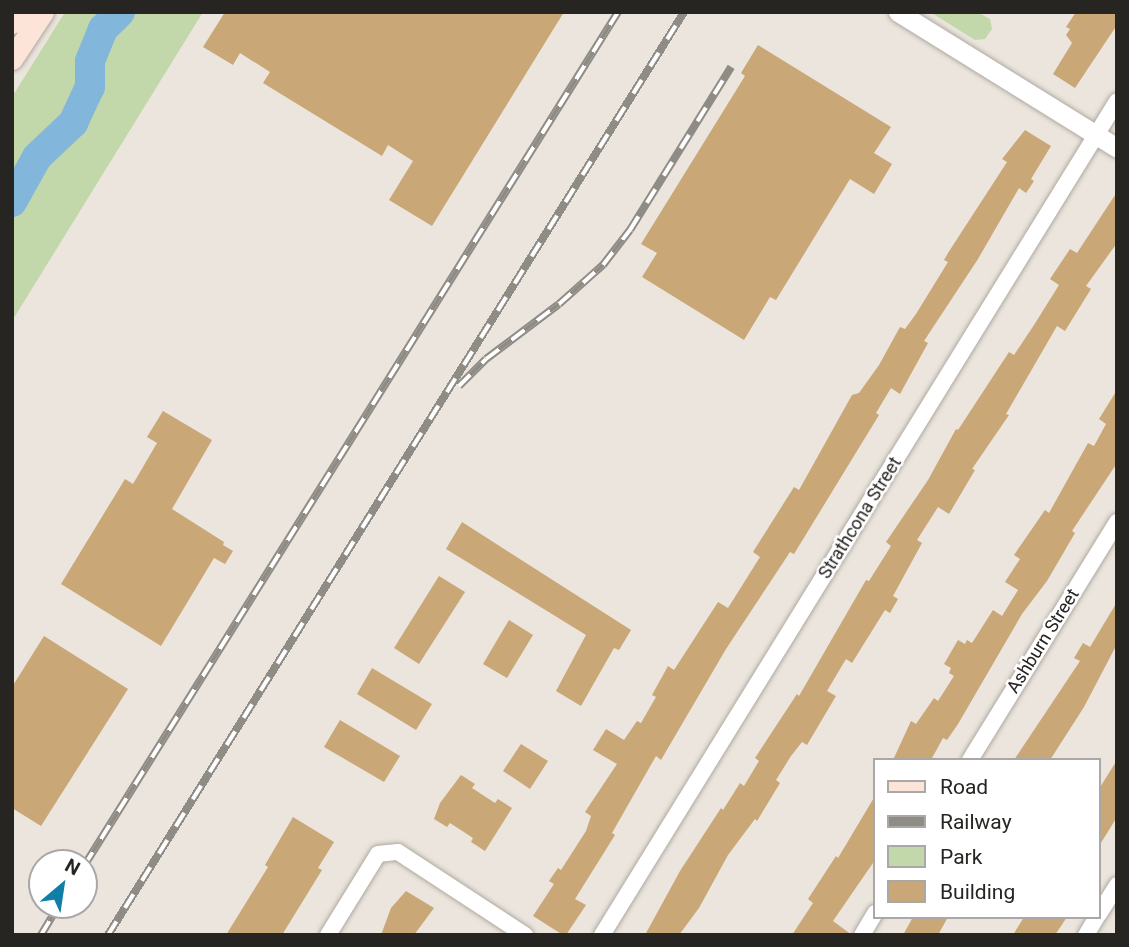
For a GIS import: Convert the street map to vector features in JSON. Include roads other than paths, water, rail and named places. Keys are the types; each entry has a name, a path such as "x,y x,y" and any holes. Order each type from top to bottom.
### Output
{"main road":[{"path":"12,23 19,12"},
{"path":"12,59 43,12"}],"street":[{"path":"898,12 1117,148"},
{"name":"Strathcona Street","path":"602,935 1117,102"},
{"name":"Ashburn Street","path":"971,758 1117,522"},
{"path":"328,935 378,854 398,852 526,935"},
{"path":"1101,910 1117,886"},
{"path":"862,935 874,914"},
{"path":"1086,935 1096,919"}],"waterway":[{"path":"12,202 37,157 73,123 90,87 90,61 103,29 120,12"}],"railway":[{"path":"95,849 618,12"},
{"path":"108,935 684,12"},
{"path":"459,386 486,359 559,304 603,265 630,230 731,67"},
{"path":"41,935 51,919"}]}
